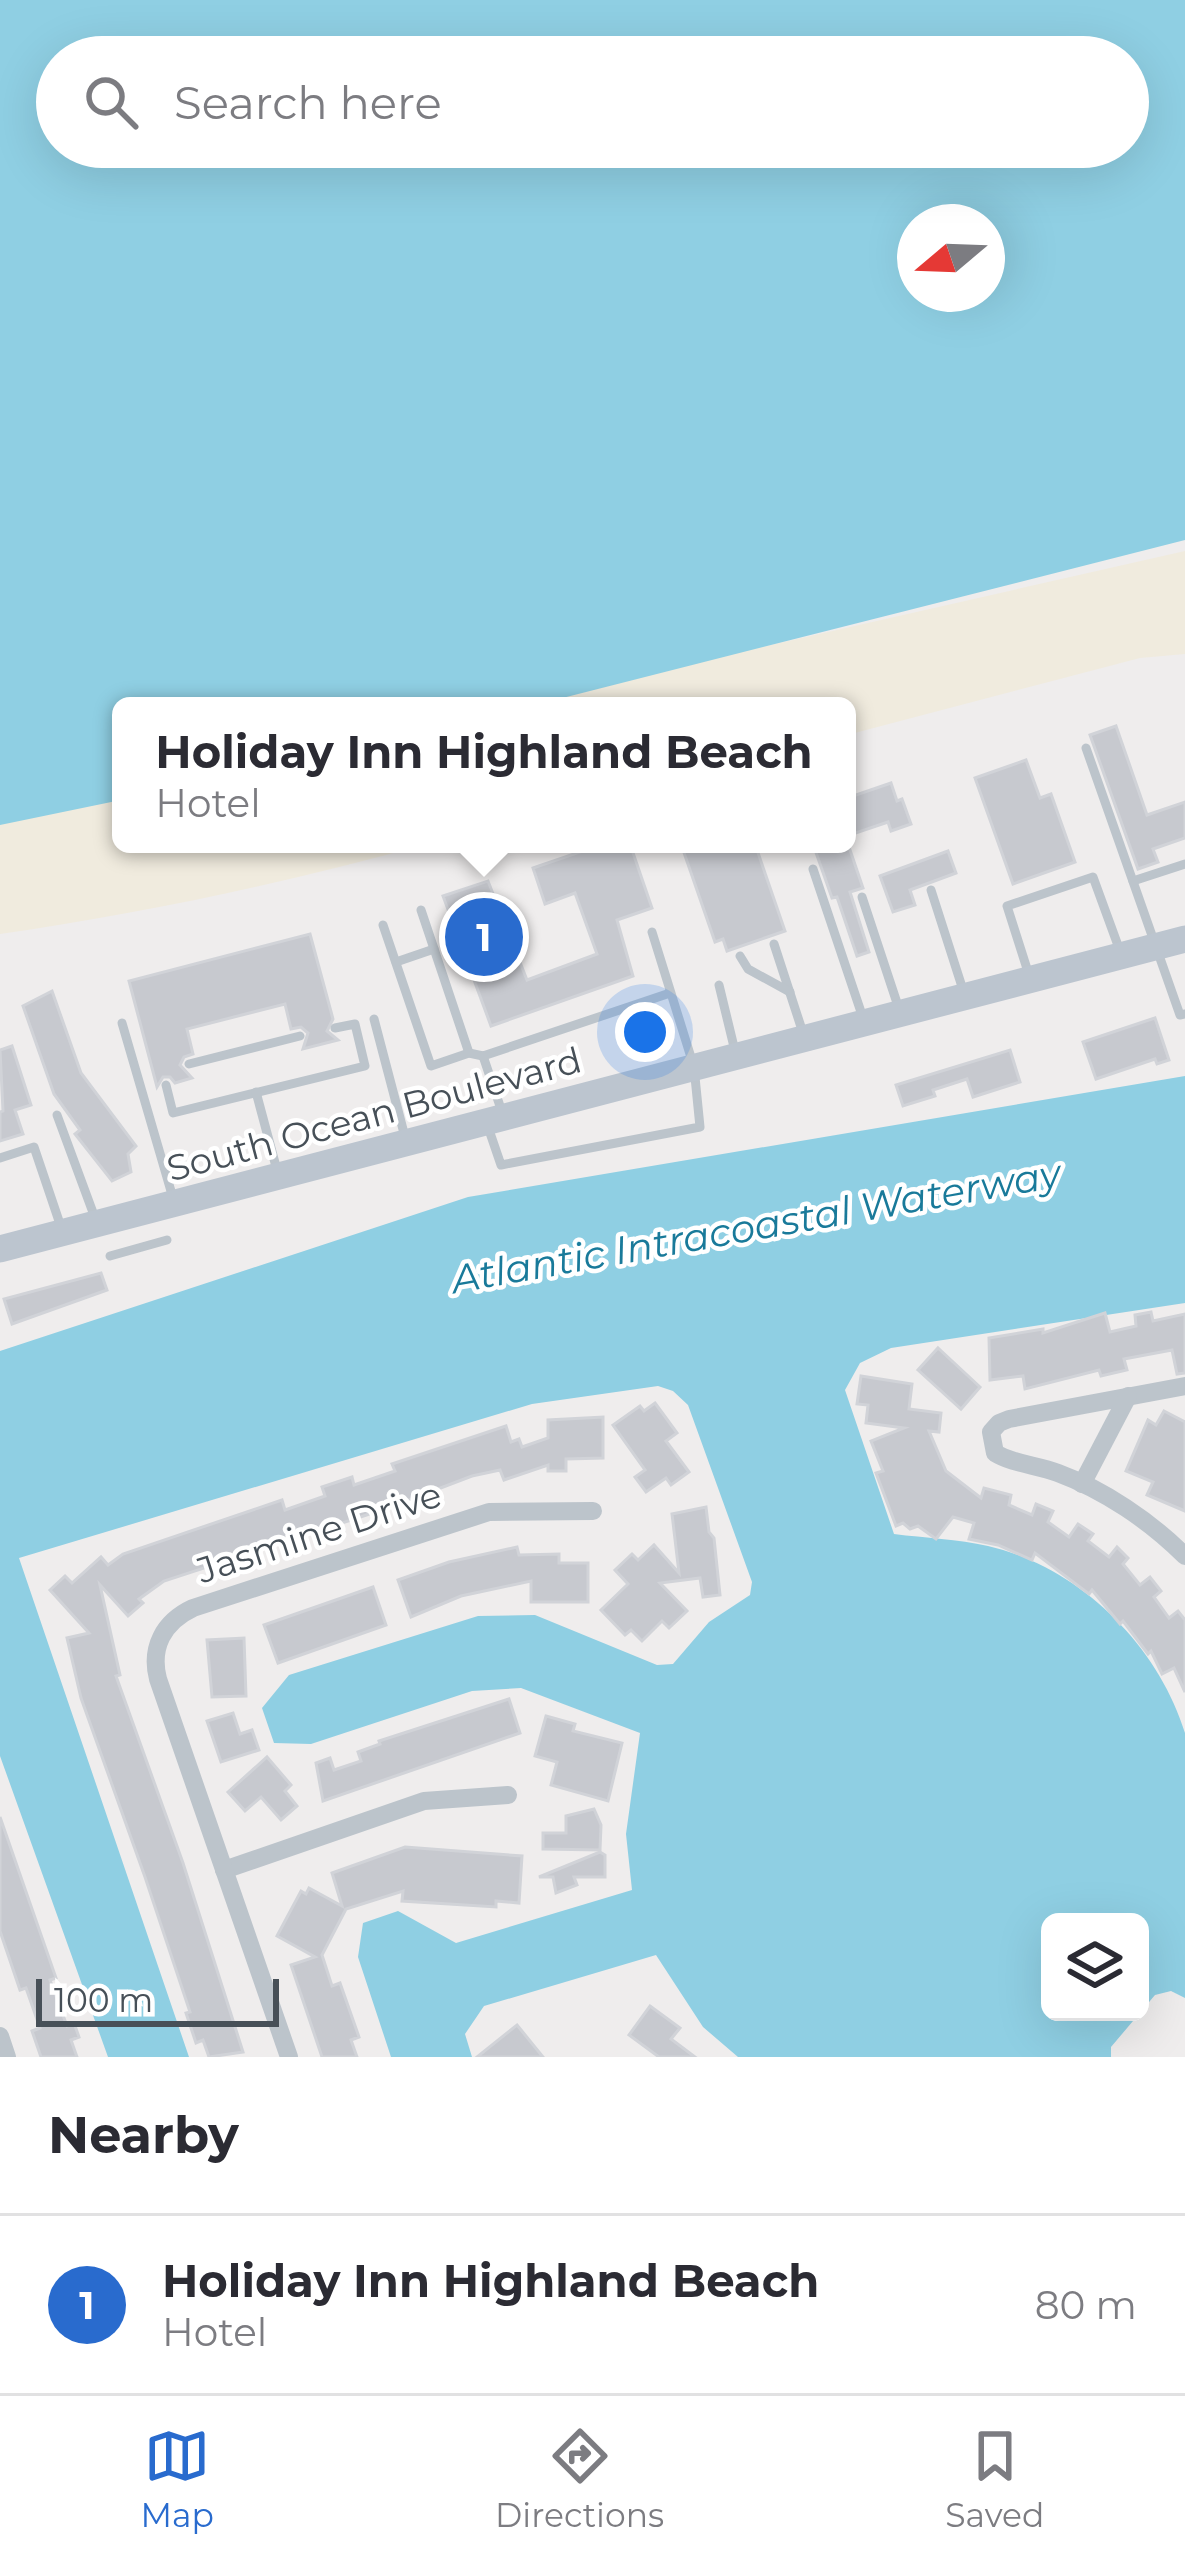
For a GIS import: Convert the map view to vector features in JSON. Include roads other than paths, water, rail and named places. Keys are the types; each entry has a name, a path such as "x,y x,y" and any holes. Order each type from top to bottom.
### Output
{"main road":[{"name":"South Ocean Boulevard","path":"0,1249 97,1223 134,1233 175,1203 1185,939"}],"street":[{"path":"1185,1386 1009,1419 991,1432 994,1453 1082,1484 1137,1516 1185,1556"},
{"path":"1082,1484 1129,1396"},
{"name":"Jasmine Drive","path":"289,2057 155,1668 158,1643 172,1622 193,1609 463,1518 514,1510 593,1511"},
{"path":"224,1870 424,1802 508,1795"},
{"path":"0,2036 7,2057"}],"lane":[{"path":"1086,748 1180,1015 1185,1014"},
{"path":"1133,880 1185,864"},
{"path":"813,869 864,1023"},
{"path":"1031,980 1007,906 1094,878 1122,956"},
{"path":"931,890 965,996"},
{"path":"862,897 900,1013"},
{"path":"421,910 469,1053"},
{"path":"383,925 431,1066 469,1053 483,1056 670,993"},
{"path":"483,1056 501,1165 700,1126 694,1067 652,932"},
{"path":"774,944 804,1039"},
{"path":"396,962 434,949"},
{"path":"740,956 748,969 790,992"},
{"path":"719,985 737,1056"},
{"path":"374,1019 407,1142"},
{"path":"122,1023 175,1203"},
{"path":"166,1085 173,1113 365,1066 355,1024 335,1028"},
{"path":"189,1064 300,1036"},
{"path":"256,1092 279,1176"},
{"path":"57,1115 97,1223"},
{"path":"0,1158 34,1147 63,1232"},
{"path":"110,1256 134,1233 167,1240"}],"water":[{"path":"0,0 1185,0 1185,540 566,697 112,697 112,802 0,825"},
{"name":"Atlantic Intracoastal Waterway","path":"1185,1076 1185,1303 891,1348 860,1363 845,1390 894,1534 988,1546 1053,1572 1110,1614 1156,1670 1185,1733 1185,1998 1171,1991 1155,1995 1149,2002 1149,1913 1041,1913 1041,2021 1133,2021 1111,2047 1111,2057 738,2057 703,2027 656,1955 484,2006 465,2034 472,2057 391,2057 358,1957 363,1923 398,1911 456,1943 632,1890 626,1834 640,1733 521,1688 472,1691 311,1744 274,1743 262,1708 289,1675 478,1616 535,1615 657,1665 673,1664 709,1622 750,1595 752,1582 688,1405 673,1391 658,1386 532,1404 19,1558 189,2057 108,2057 0,1756 0,1351 468,1197"}],"place":[{"name":"Holiday Inn Highland Beach","path":"484,937"}]}
